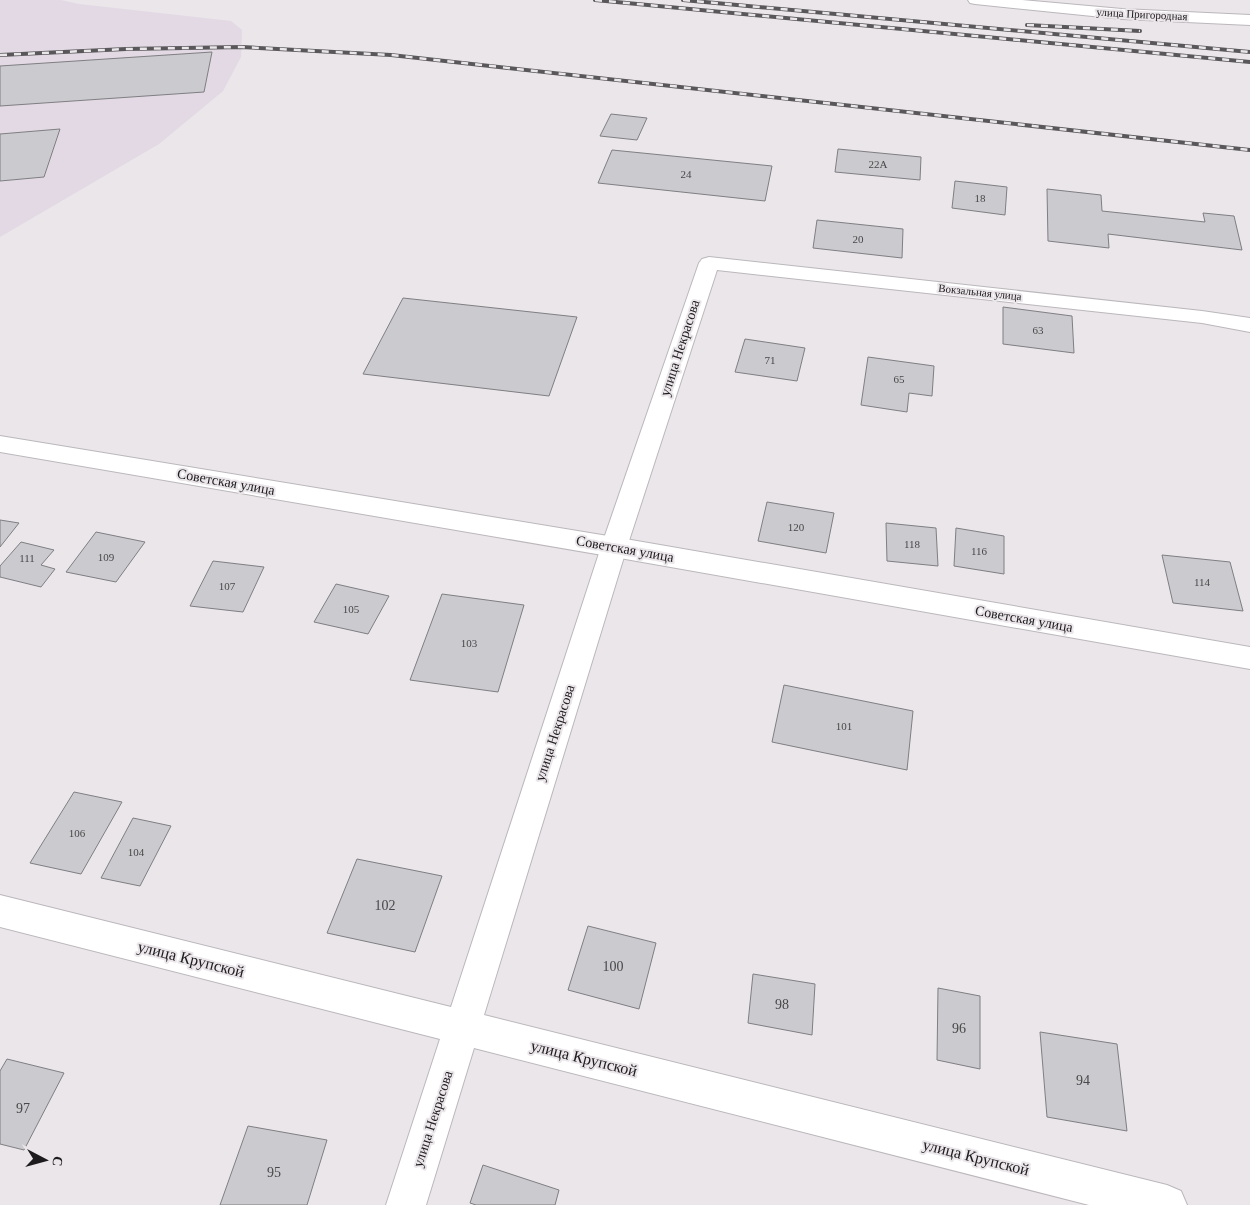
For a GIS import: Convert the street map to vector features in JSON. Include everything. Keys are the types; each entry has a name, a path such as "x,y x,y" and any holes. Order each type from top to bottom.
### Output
{"street":[{"name":"улица Пригородная","path":"975,0 1122,14 1250,20"},
{"name":"Вокзальная улица","path":"709,263 1192,316 1250,325"},
{"name":"улица Некрасова","path":"406,1205 614,547 709,263"},
{"name":"Советская улица","path":"0,444 614,547 1250,658"},
{"name":"улица Крупской","path":"0,911 1167,1205"}],"shaded area":[{"path":"0,0 61,0 79,4 231,21 242,30 241,57 223,91 159,144 0,237"}],"building":[{"path":"212,52 204,92 0,106 0,66"},
{"path":"611,114 647,118 637,140 600,136"},
{"path":"60,129 44,177 0,181 0,134"},
{"path":"838,149 921,157 920,180 835,172"},
{"path":"612,150 772,166 765,201 598,183"},
{"path":"955,181 1007,187 1005,215 952,208"},
{"path":"1047,189 1101,195 1102,211 1205,222 1203,213 1234,216 1242,250 1108,234 1109,248 1048,241"},
{"path":"817,220 903,229 902,258 813,248"},
{"path":"403,298 577,317 549,396 363,374"},
{"path":"1003,307 1072,316 1074,353 1003,344"},
{"path":"745,339 805,348 797,381 735,372"},
{"path":"868,357 934,366 932,396 909,393 907,412 861,405"},
{"path":"767,502 834,513 826,553 758,541"},
{"path":"0,520 19,523 0,547"},
{"path":"886,523 936,528 938,566 887,561"},
{"path":"956,528 1004,536 1004,574 954,566"},
{"path":"96,532 145,542 116,582 66,572"},
{"path":"21,542 54,550 41,565 55,569 41,587 0,577 0,566"},
{"path":"1162,555 1230,562 1243,611 1173,603"},
{"path":"213,561 264,567 243,612 190,606"},
{"path":"336,584 389,596 368,634 314,622"},
{"path":"442,594 524,605 498,692 410,680"},
{"path":"784,685 913,711 907,770 772,742"},
{"path":"74,792 122,802 81,874 30,863"},
{"path":"133,818 171,826 140,886 101,878"},
{"path":"357,859 442,876 415,952 327,933"},
{"path":"588,926 656,943 639,1009 568,990"},
{"path":"753,974 815,984 812,1035 748,1023"},
{"path":"938,988 980,996 980,1069 937,1060"},
{"path":"1040,1032 1117,1044 1127,1131 1047,1117"},
{"path":"7,1059 64,1073 24,1150 0,1144 0,1071"},
{"path":"248,1126 327,1140 307,1205 220,1205"},
{"path":"483,1165 559,1190 555,1205 476,1205 470,1203"}],"railway":[{"path":"595,0 1250,62"},
{"path":"683,0 1250,52"},
{"path":"1027,25 1140,31"},
{"path":"0,55 126,49 242,47 391,55 1250,150"}]}
